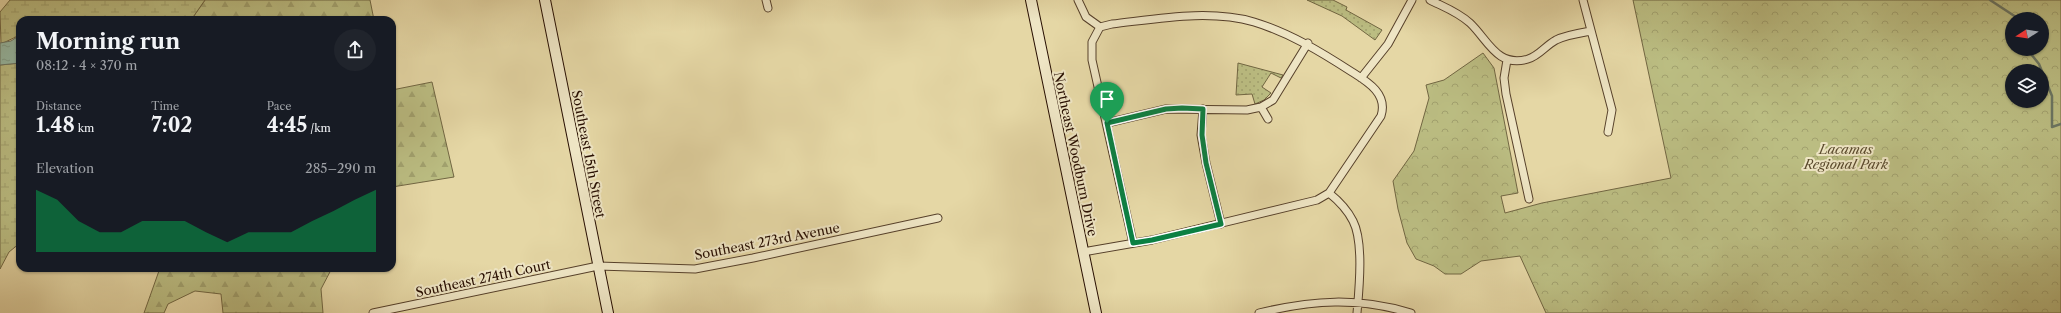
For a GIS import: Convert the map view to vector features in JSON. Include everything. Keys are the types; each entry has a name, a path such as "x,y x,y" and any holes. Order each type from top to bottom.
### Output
{"street":[{"name":"Southeast 15th Street","path":"545,0 608,313"},
{"name":"Northeast Woodburn Drive","path":"1031,0 1096,313"},
{"path":"1078,0 1086,17 1100,27"},
{"path":"1361,78 1388,44 1412,0"},
{"path":"1430,0 1458,13 1470,24 1491,50 1507,60 1526,60 1534,57 1554,41 1591,31"},
{"path":"1582,0 1612,110 1608,132"},
{"path":"1083,252 1152,240 1305,205 1329,193 1381,116 1383,109 1382,101 1377,90 1308,43 1254,22 1201,16 1112,24 1100,27 1094,36 1091,47 1092,60 1133,243"},
{"path":"1107,123 1166,109 1248,110 1261,107 1272,100 1308,43"},
{"path":"1507,60 1504,78 1506,94 1529,199"},
{"path":"1261,107 1268,119"},
{"path":"1203,109 1202,135 1206,163 1221,224"},
{"path":"1329,193 1344,206 1354,222 1359,250 1357,313"},
{"name":"Southeast 273rd Avenue","path":"598,266 695,269 938,218"},
{"name":"Southeast 274th Court","path":"373,313 598,266"},
{"path":"1258,313 1311,303 1358,303 1384,305 1411,313"}],"green space":[{"path":"10,0 205,0 194,16 16,16 16,37 1,44 0,12"},
{"path":"205,0 370,0 373,16 194,16"},
{"path":"1307,0 1333,0 1347,7 1346,10 1382,30 1375,40 1342,16"},
{"name":"Lacamas Regional Park","path":"1633,0 2061,0 2061,313 1546,313 1520,256 1481,261 1461,274 1445,274 1434,266 1416,259 1407,243 1398,209 1393,181 1414,151 1429,98 1426,85 1444,80 1483,53 1494,68 1518,193 1501,196 1505,213 1542,203 1671,178"},
{"path":"16,63 16,246 9,252 0,269 0,65"},
{"path":"1238,63 1283,75 1281,78 1271,73 1262,87 1271,93 1264,100 1255,104 1252,94 1236,95"},
{"path":"432,82 454,177 396,186 396,89"},
{"path":"159,272 330,272 321,289 323,313 223,313 221,294 195,291 168,304 164,313 144,313"}],"water":[{"path":"16,38 16,63 0,65 0,43 11,41"}],"waterway":[{"path":"1990,0 2008,12"},
{"path":"2033,56 2039,64 2052,96 2052,127 2061,124"}],"route":[{"path":"1166,109 1203,109 1202,135 1206,163 1221,224 1133,243 1107,123 1166,109"}]}
